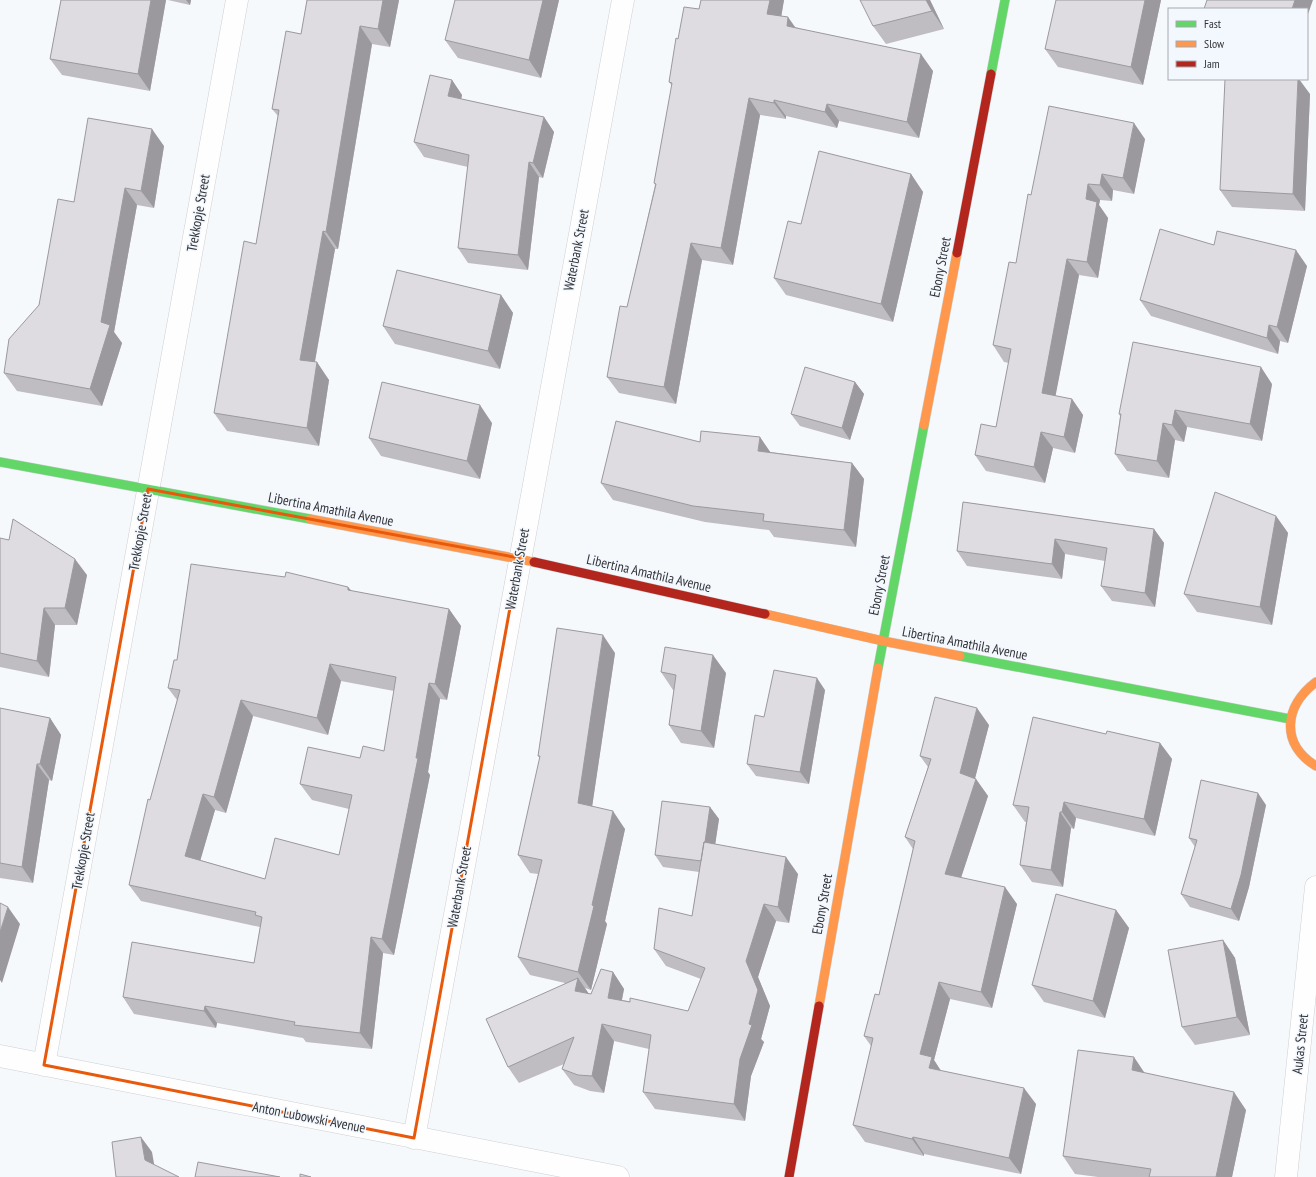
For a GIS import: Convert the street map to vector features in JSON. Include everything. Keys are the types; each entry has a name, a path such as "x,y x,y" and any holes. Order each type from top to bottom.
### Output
{"street":[{"name":"Trekkopje Street","path":"44,1065 237,0"},
{"name":"Waterbank Street","path":"414,1138 519,558 623,0"},
{"name":"Ebony Street","path":"789,1177 883,641 1005,0"},
{"name":"Libertina Amathila Avenue","path":"0,462 148,488 519,558 883,641 1290,719"},
{"path":"1316,682 1309,686 1298,697 1290,719 1293,742 1301,755 1316,766"},
{"name":"Aukas Street","path":"1286,1177 1316,887"},
{"name":"Anton Lubowski Avenue","path":"0,1056 618,1177"}],"highlighted area":[{"path":"148,489 519,558 414,1138 44,1065"}],"building":[{"path":"61,0 151,0 138,74 50,59"},
{"path":"307,0 383,0 378,29 360,26 326,232 323,231 300,360 317,362 307,428 214,413 244,241 256,244 279,110 272,109 286,31 301,34"},
{"path":"455,0 543,0 529,60 445,40"},
{"path":"701,0 770,0 767,14 788,17 787,26 921,54 907,122 827,104 825,112 774,100 774,103 749,98 721,248 691,243 664,387 607,377 620,306 627,307 656,184 654,183 672,83 669,82 676,38 678,39 684,7 699,9"},
{"path":"860,0 926,0 932,11 873,26"},
{"path":"1056,0 1145,0 1131,67 1045,49"},
{"path":"1207,0 1295,0 1292,8 1204,8"},
{"path":"430,75 452,80 448,96 544,117 533,163 529,162 518,255 458,248 469,155 414,142"},
{"path":"1225,80 1298,80 1293,194 1220,190"},
{"path":"1049,106 1134,123 1123,178 1102,174 1100,185 1088,184 1086,199 1097,202 1087,262 1067,259 1042,393 1072,399 1064,437 1041,432 1034,467 975,455 981,424 996,427 1011,349 993,345 1009,262 1016,263 1028,194 1031,195"},
{"path":"88,118 152,129 141,191 125,188 101,322 110,325 90,389 4,373 9,339 39,305 58,199 74,202"},
{"path":"819,151 911,174 881,304 774,278 788,221 801,224"},
{"path":"1160,229 1214,245 1217,231 1296,250 1277,327 1269,325 1267,338 1140,300"},
{"path":"397,270 501,295 488,351 383,326"},
{"path":"1133,342 1261,367 1250,424 1175,410 1172,425 1163,423 1157,461 1115,454 1121,414 1119,414"},
{"path":"805,367 855,382 842,428 791,414"},
{"path":"382,382 480,405 467,461 369,438"},
{"path":"616,421 700,442 701,431 760,437 758,451 852,463 844,530 763,521 764,514 693,506 601,483"},
{"path":"1215,492 1276,516 1260,607 1184,594"},
{"path":"963,502 1154,529 1145,593 1101,586 1107,548 1055,539 1052,564 957,551"},
{"path":"13,519 75,559 65,608 44,608 37,661 0,653 0,538 9,540"},
{"path":"191,564 285,577 286,572 348,587 348,590 449,609 435,684 429,683 416,758 418,758 382,939 371,937 360,1033 294,1025 295,1022 205,1006 204,1011 123,997 132,942 254,963 262,917 255,915 256,912 129,885 148,799 150,800 180,690 168,688 174,660 177,660","holes":["330,664 396,677 384,751 363,746 360,758 308,747 300,784 352,795 339,855 275,838 265,879 185,856 203,794 214,797 241,700 317,718"]},
{"path":"557,628 603,635 578,803 613,811 592,905 594,906 578,972 518,957 542,860 518,855 540,756 538,756"},
{"path":"665,647 713,655 701,731 669,725 676,675 661,672"},
{"path":"774,670 817,678 800,772 747,764 755,715 764,717"},
{"path":"935,697 977,708 960,773 976,779 945,874 1005,887 981,992 939,982 920,1054 932,1057 929,1068 1024,1088 1009,1158 913,1137 912,1139 853,1125 873,1038 864,1036 875,994 879,995 915,841 905,837 931,759 920,756"},
{"path":"0,708 50,718 40,764 37,764 22,867 0,863"},
{"path":"1033,717 1106,734 1107,731 1160,743 1144,819 1064,802 1062,812 1060,812 1051,870 1020,865 1029,807 1013,805"},
{"path":"1201,780 1258,793 1241,875 1231,909 1181,894 1197,840 1189,838"},
{"path":"662,801 710,807 701,861 655,855"},
{"path":"704,842 786,857 778,907 764,904 746,961 758,990 749,1024 752,1025 740,1059 734,1104 643,1092 651,1035 602,1024 592,1076 578,1075 562,1069 574,1037 508,1067 486,1019 578,978 575,991 591,994 601,969 613,972 608,998 630,1002 630,998 688,1011 705,968 654,949 659,908 692,916"},
{"path":"1056,894 1116,910 1093,1001 1032,985"},
{"path":"0,903 8,907 0,932"},
{"path":"1223,940 1237,1017 1182,1027 1168,950"},
{"path":"1078,1050 1134,1057 1132,1070 1234,1092 1216,1177 1149,1177 1151,1169 1063,1156"},
{"path":"141,1137 145,1160 179,1177 116,1177 112,1142"},
{"path":"198,1162 280,1177 195,1177"},
{"path":"300,1174 311,1177 300,1177"}],"traffic: fast":[{"path":"991,74 1005,0"},
{"path":"878,668 924,425"},
{"path":"0,462 310,519"},
{"path":"960,656 1290,719"}],"traffic: slow":[{"path":"924,425 957,253"},
{"path":"310,519 534,562"},
{"path":"765,614 883,641 960,656"},
{"path":"819,1006 878,668"},
{"path":"1316,682 1297,702 1292,713 1290,725 1296,747 1304,757 1316,766"}],"traffic: jam":[{"path":"957,253 991,74"},
{"path":"534,562 765,614"},
{"path":"789,1177 819,1006"}]}
